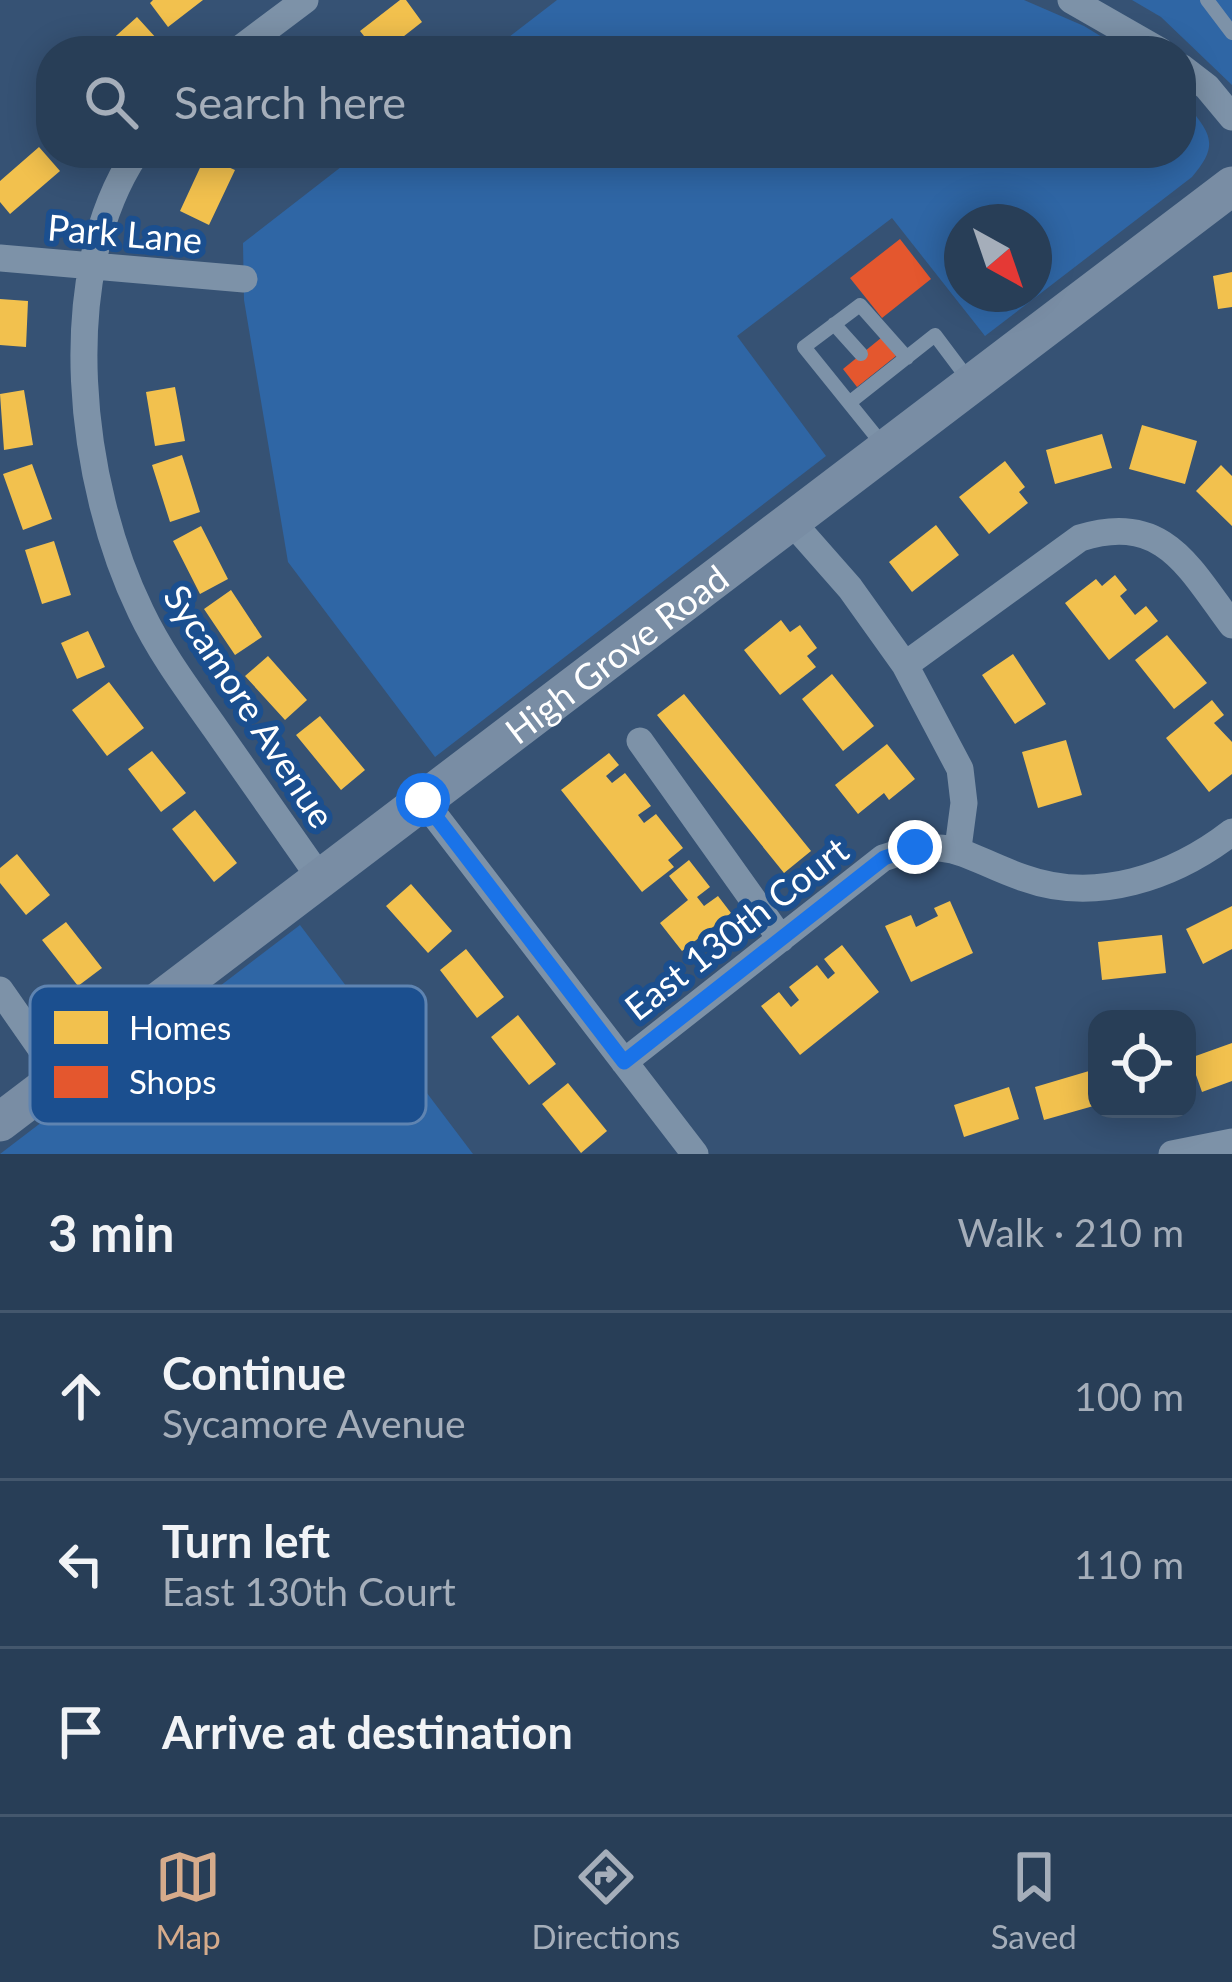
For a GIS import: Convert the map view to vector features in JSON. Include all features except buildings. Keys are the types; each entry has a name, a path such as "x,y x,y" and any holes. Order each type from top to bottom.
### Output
{"main road":[{"name":"High Grove Road","path":"178,986 1232,187"},
{"name":"High Grove Road","path":"0,1122 30,1099"}],"street":[{"path":"257,36 304,0"},
{"path":"1071,0 1134,36"},
{"path":"1196,79 1232,117"},
{"name":"Sycamore Avenue","path":"129,168 102,222 91,266 85,339 88,419 102,497 141,613 172,667 320,878"},
{"name":"Park Lane","path":"0,258 244,279"},
{"path":"790,521 838,574 905,664 960,769 964,803 958,848"},
{"path":"905,664 1080,538 1109,529 1129,529 1157,538 1181,557 1232,625"},
{"path":"640,741 781,938"},
{"path":"423,800 695,1154"},
{"name":"East 130th Court","path":"624,1062 884,858 915,847 958,848 1024,878 1064,888 1122,886 1160,873 1232,832"},
{"path":"0,990 30,1033"},
{"path":"1172,1154 1232,1142"}],"lane":[{"path":"1207,0 1232,33"},
{"path":"886,449 804,347 860,304 907,358"},
{"path":"834,324 861,354"},
{"path":"849,403 935,335 972,384"}],"shaded area":[{"path":"557,0 1024,0 1100,36 510,36"},
{"path":"1132,0 1232,0 1232,85 1196,51 1196,36 1181,36"},
{"path":"1196,116 1208,136 1207,154 1192,177 1052,285 1052,204 944,204 944,284 892,218 737,336 826,456 435,757 288,562 244,300 243,243 340,168 1196,168"},
{"path":"966,312 1016,312 985,336"},
{"path":"300,925 346,986 220,986"},
{"path":"426,1092 473,1154 0,1154 39,1124 426,1124"}],"route":[{"path":"423,800 624,1062 884,858 915,847"}]}
